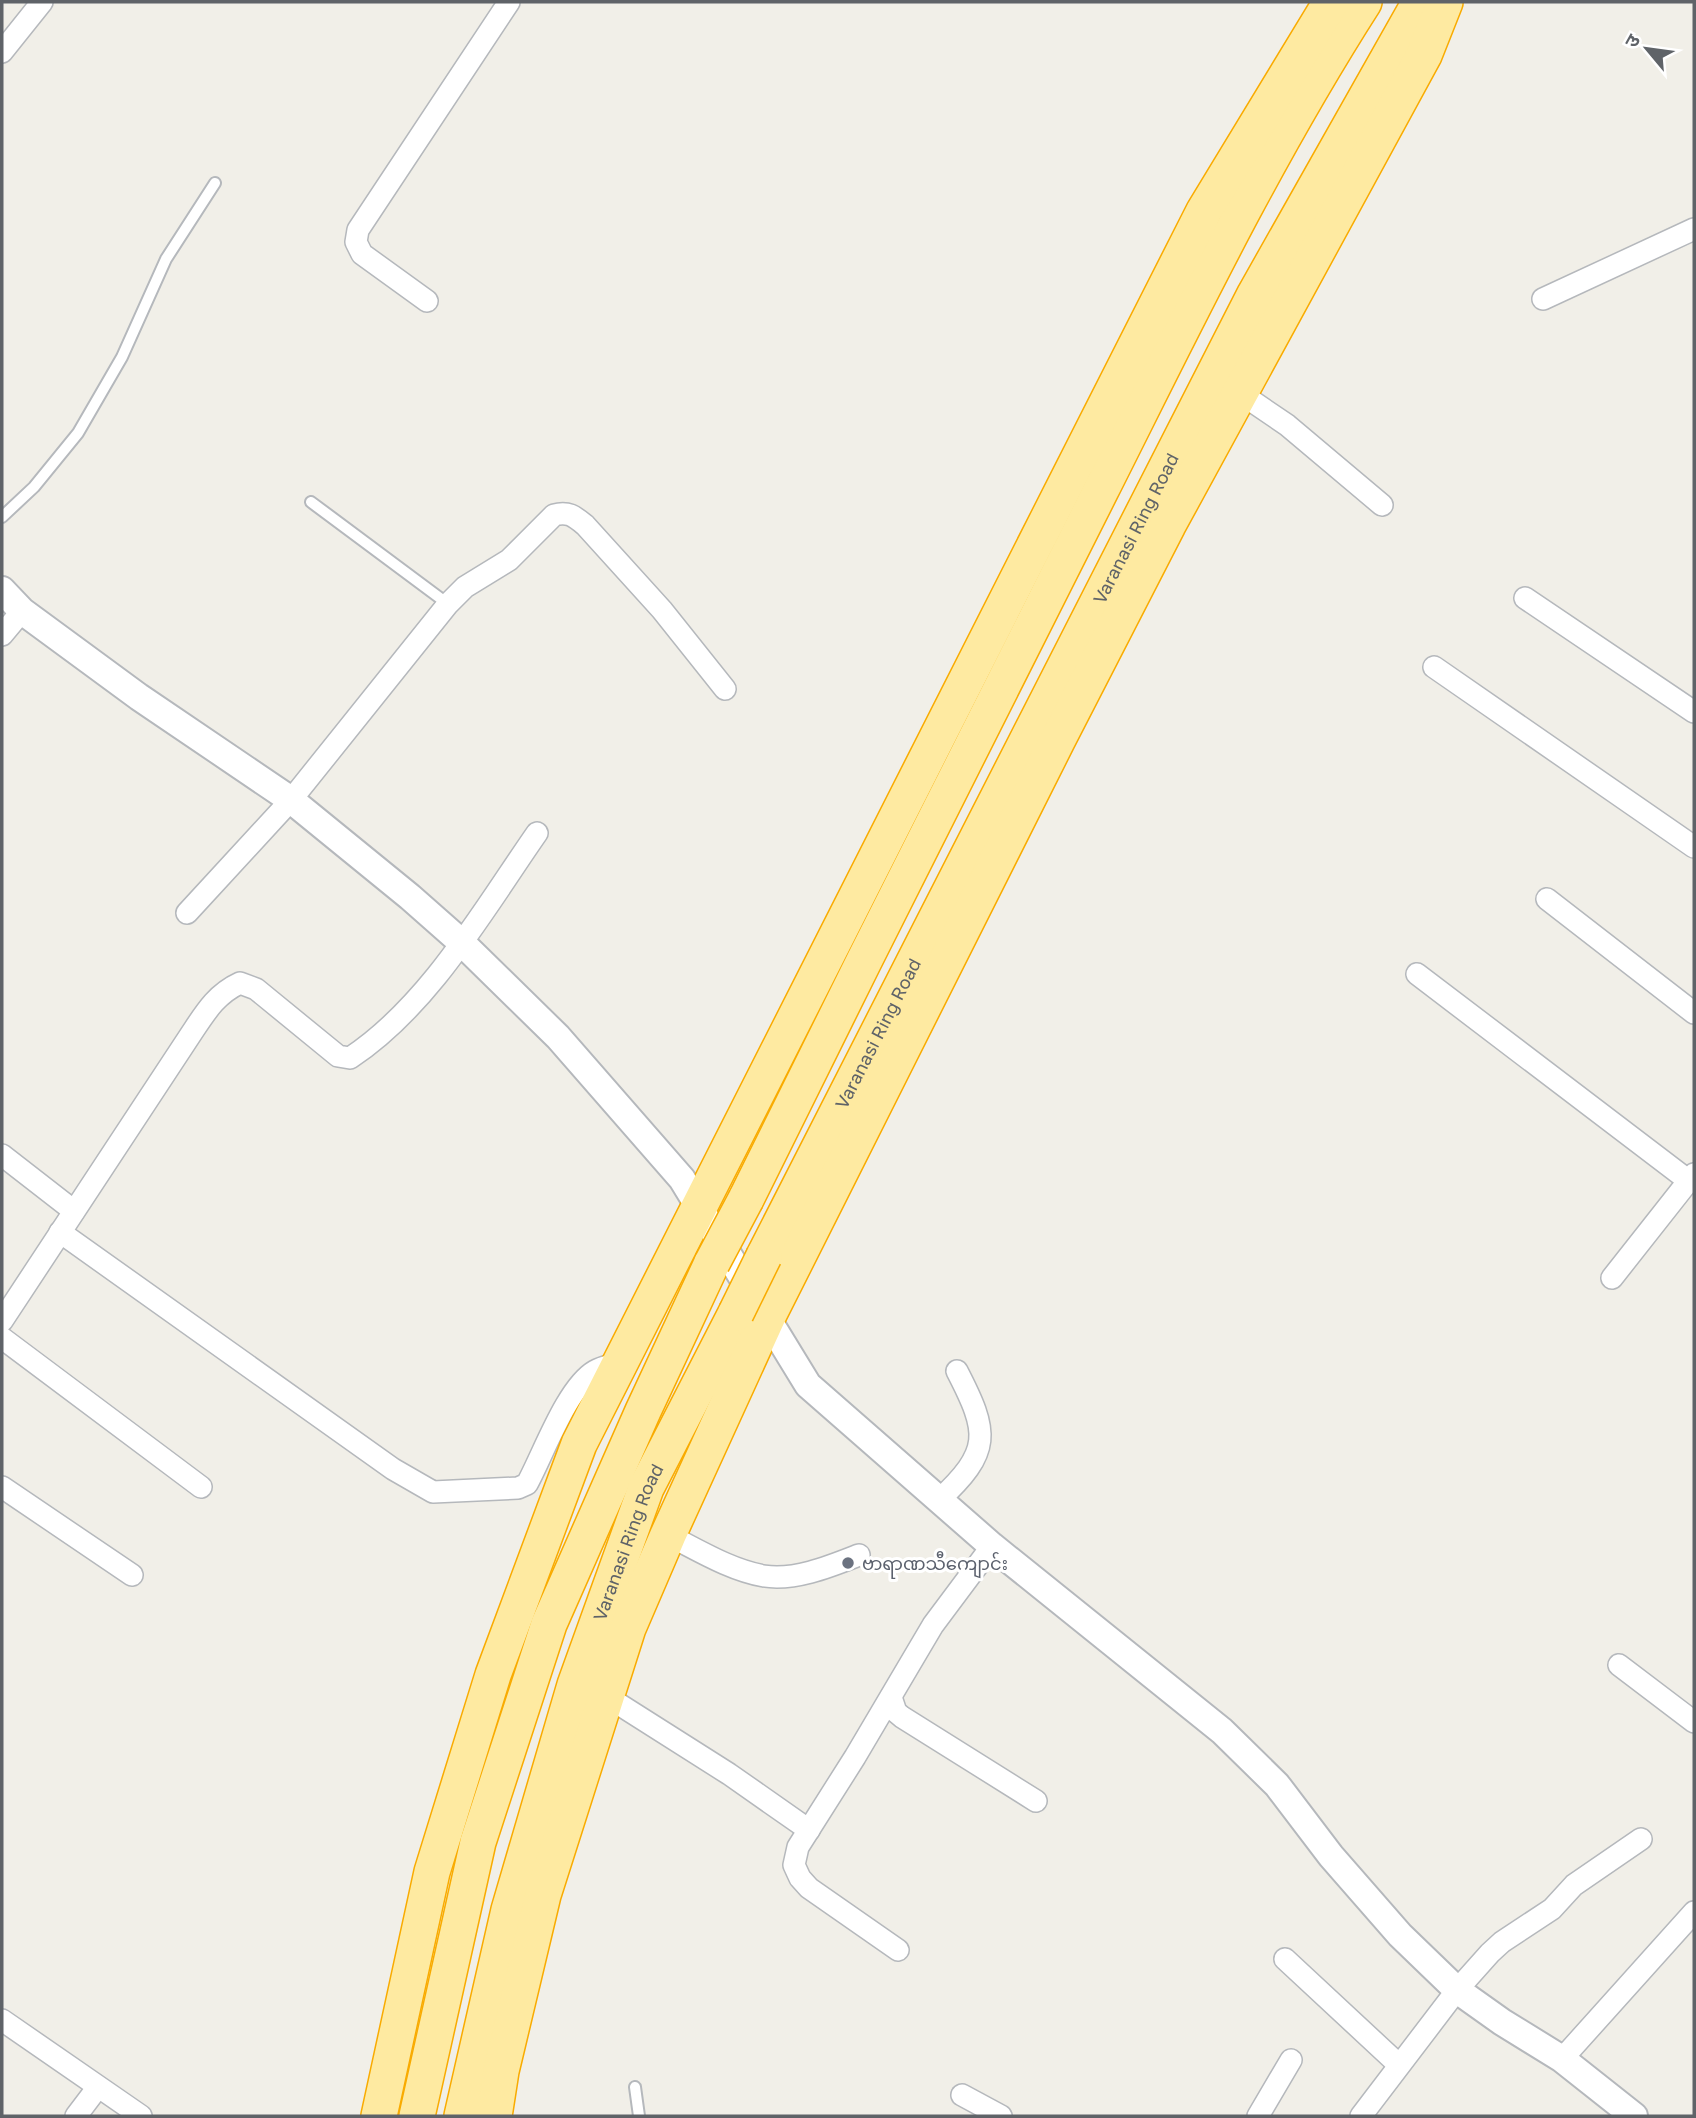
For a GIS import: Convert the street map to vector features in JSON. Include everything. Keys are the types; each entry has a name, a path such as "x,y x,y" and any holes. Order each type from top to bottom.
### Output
{"highway":[{"path":"379,2116 432,1872 493,1675 579,1444 1205,211 1331,2"},
{"name":"Varanasi Ring Road","path":"417,2116 478,1842 549,1624 643,1411 712,1263 1247,201 1316,76 1364,2"},
{"name":"Varanasi Ring Road","path":"462,2116 509,1910 575,1685 646,1488 752,1314 764,1256 1255,294 1420,2"},
{"path":"494,2116 501,2071 543,1895 606,1696 628,1628 668,1535 752,1314 1070,717 1168,525 1424,55 1445,2"}],"street":[{"path":"2,52 42,2"},
{"path":"427,302 362,254 356,242 358,230 509,2"},
{"path":"1543,299 1694,229"},
{"path":"1240,393 1287,425 1382,505"},
{"path":"187,914 291,800 448,604 465,587 509,560 554,515 562,512 572,514 585,525 662,610 725,689"},
{"path":"2,590 22,611 139,697 291,800 461,942 558,1037 682,1179 699,1206 752,1314 808,1385 938,1501 1222,1731 1277,1785 1331,1856 1400,1935 1457,1990 1562,2060 1634,2116"},
{"path":"1525,598 1694,712"},
{"path":"2,635 22,611"},
{"path":"1434,667 1694,847"},
{"path":"2,1321 198,1023 225,989 240,983 256,989 338,1056 350,1058 373,1042 428,985 537,833"},
{"path":"1548,899 1694,1013"},
{"path":"1417,974 1692,1178 1612,1278"},
{"path":"2,1156 74,1211"},
{"path":"60,1232 393,1469 433,1492 518,1488 527,1484 568,1401 579,1386 594,1372 621,1362"},
{"path":"2,1338 201,1487"},
{"path":"938,1501 963,1478 978,1451 980,1440 981,1430 976,1408 957,1371"},
{"path":"2,1487 132,1575"},
{"path":"668,1535 723,1562 764,1576 783,1576 831,1566 859,1555"},
{"path":"898,1950 809,1888 794,1865 798,1847 933,1625 992,1546"},
{"path":"1619,1665 1694,1722"},
{"path":"606,1696 729,1773 809,1830"},
{"path":"891,1697 892,1706 902,1717 1037,1801"},
{"path":"1368,2114 1399,2065 1457,1990 1502,1942 1552,1909 1574,1885 1641,1839"},
{"path":"1562,2060 1694,1912"},
{"path":"1285,1959 1399,2065"},
{"path":"2,2020 141,2116"},
{"path":"1258,2116 1291,2060"},
{"path":"76,2116 98,2087"},
{"path":"962,2095 1001,2116"}],"lane":[{"path":"2,517 34,487 78,433 122,357 166,259 215,183"},
{"path":"310,502 448,604"},
{"path":"635,2087 639,2116"}],"place":[{"name":"ဗာရာဏသီကျောင်း","path":"848,1563"}]}
